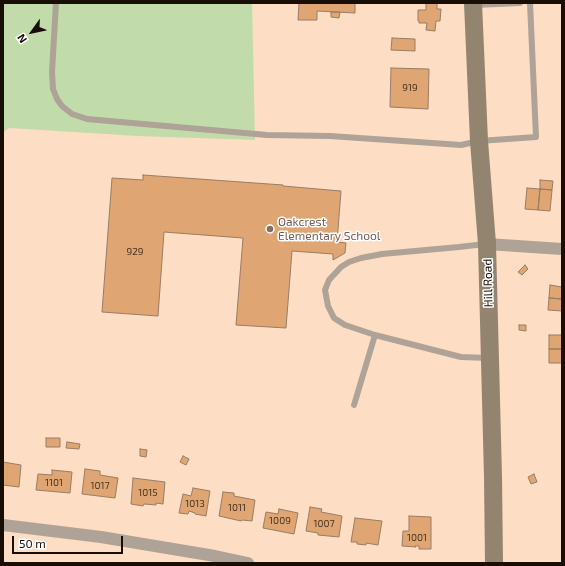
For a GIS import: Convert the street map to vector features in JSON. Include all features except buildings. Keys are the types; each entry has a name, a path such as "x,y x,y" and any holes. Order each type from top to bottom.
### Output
{"street":[{"name":"Hill Road","path":"473,4 479,141 487,244 494,563"},
{"path":"487,244 562,249"},
{"path":"3,525 101,537 248,563"}],"lane":[{"path":"56,3 52,72 53,89 62,106 72,114 87,119 267,136 330,136 461,145 479,141 536,137 530,3"},
{"path":"473,4 520,3"},
{"path":"487,244 382,254 361,258 340,266 329,280 326,290 328,306 334,318 345,325 375,335 462,357 490,358"},
{"path":"354,404 375,335"}],"green space":[{"path":"3,3 252,3 255,140 138,136 9,128 3,132"}],"place":[{"name":"Oakcrest Elementary School","path":"270,229"}]}
